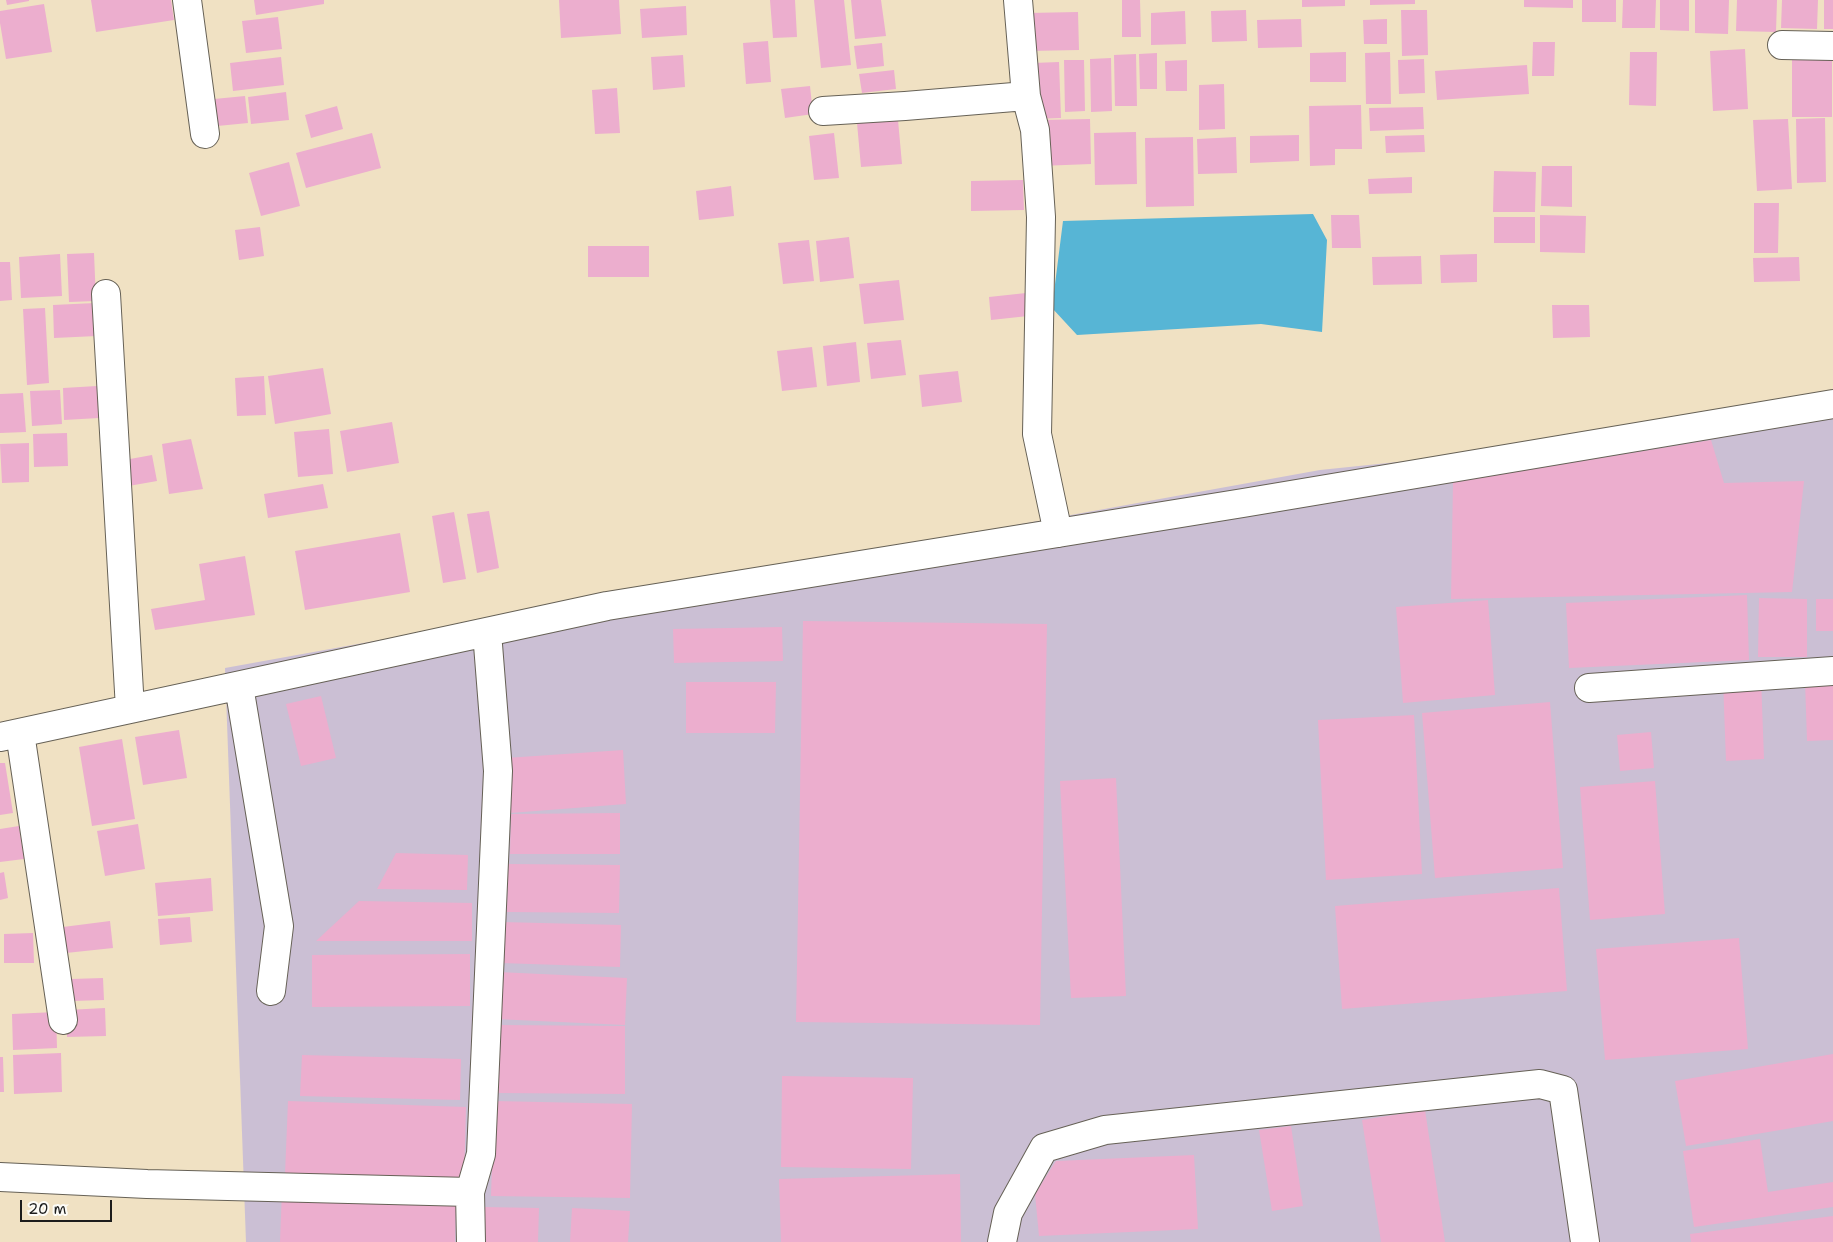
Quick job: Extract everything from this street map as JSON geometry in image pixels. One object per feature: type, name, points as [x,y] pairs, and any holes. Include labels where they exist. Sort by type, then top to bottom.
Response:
[{"type":"street","points":[[187,0],[205,134]]},
{"type":"street","points":[[1018,0],[1026,96],[1035,130],[1041,217],[1038,434],[1058,533]]},
{"type":"street","points":[[1782,45],[1833,46]]},
{"type":"street","points":[[823,111],[1026,96]]},
{"type":"street","points":[[106,294],[130,709]]},
{"type":"street","points":[[63,1020],[10,735],[607,606],[1833,404]]},
{"type":"street","points":[[471,1242],[470,1192],[481,1154],[498,771],[487,632]]},
{"type":"street","points":[[1589,688],[1833,670]]},
{"type":"street","points":[[239,686],[279,926],[271,991]]},
{"type":"street","points":[[1002,1242],[1008,1213],[1044,1148],[1105,1130],[1540,1084],[1563,1090],[1585,1242]]},
{"type":"street","points":[[0,1177],[147,1184],[470,1192]]},
{"type":"shaded area","points":[[1833,417],[1833,1242],[246,1242],[225,668],[1320,470]]},
{"type":"water","points":[[1313,214],[1327,240],[1322,332],[1261,324],[1077,335],[1052,308],[1063,221]]},
{"type":"building","points":[[6,0],[29,0],[29,1],[7,5]]},
{"type":"building","points":[[91,0],[171,0],[174,20],[96,32]]},
{"type":"building","points":[[254,0],[324,0],[324,4],[256,15]]},
{"type":"building","points":[[559,0],[619,0],[621,34],[561,38]]},
{"type":"building","points":[[770,0],[795,0],[797,37],[773,38]]},
{"type":"building","points":[[814,0],[844,0],[851,65],[821,68]]},
{"type":"building","points":[[851,0],[881,0],[886,36],[855,39]]},
{"type":"building","points":[[1122,0],[1140,0],[1141,37],[1122,37]]},
{"type":"building","points":[[1302,0],[1345,0],[1345,6],[1302,7]]},
{"type":"building","points":[[1370,0],[1415,0],[1415,4],[1370,5]]},
{"type":"building","points":[[1524,0],[1573,0],[1573,8],[1524,7]]},
{"type":"building","points":[[1582,0],[1616,0],[1616,22],[1582,22]]},
{"type":"building","points":[[1623,0],[1656,0],[1655,28],[1622,28]]},
{"type":"building","points":[[1660,0],[1689,0],[1689,31],[1660,30]]},
{"type":"building","points":[[1695,0],[1729,0],[1728,34],[1695,33]]},
{"type":"building","points":[[1737,0],[1777,0],[1776,32],[1736,31]]},
{"type":"building","points":[[1782,0],[1818,0],[1817,29],[1781,28]]},
{"type":"building","points":[[1824,0],[1833,0],[1833,29],[1824,29]]},
{"type":"building","points":[[44,4],[52,52],[6,59],[0,11]]},
{"type":"building","points":[[686,6],[687,35],[642,38],[640,9]]},
{"type":"building","points":[[1246,10],[1247,41],[1212,42],[1211,11]]},
{"type":"building","points":[[1401,10],[1427,10],[1428,55],[1402,56]]},
{"type":"building","points":[[1185,11],[1186,44],[1151,45],[1151,13]]},
{"type":"building","points":[[1078,12],[1079,50],[1029,51],[1028,13]]},
{"type":"building","points":[[278,17],[282,49],[246,53],[242,21]]},
{"type":"building","points":[[1301,19],[1302,47],[1258,48],[1257,20]]},
{"type":"building","points":[[1387,19],[1387,44],[1364,44],[1363,20]]},
{"type":"building","points":[[768,41],[771,82],[746,84],[743,43]]},
{"type":"building","points":[[1533,42],[1555,42],[1554,76],[1532,76]]},
{"type":"building","points":[[882,43],[884,66],[857,69],[854,46]]},
{"type":"building","points":[[1745,49],[1748,109],[1713,111],[1710,51]]},
{"type":"building","points":[[1346,52],[1346,82],[1310,82],[1310,53]]},
{"type":"building","points":[[1390,52],[1391,104],[1366,104],[1365,53]]},
{"type":"building","points":[[1630,52],[1657,52],[1656,106],[1629,105]]},
{"type":"building","points":[[1157,53],[1157,89],[1140,89],[1139,54]]},
{"type":"building","points":[[1792,53],[1832,53],[1832,117],[1792,117]]},
{"type":"building","points":[[1136,54],[1137,106],[1115,106],[1114,55]]},
{"type":"building","points":[[683,55],[685,87],[653,90],[651,57]]},
{"type":"building","points":[[281,57],[284,85],[233,91],[230,63]]},
{"type":"building","points":[[1111,58],[1112,111],[1091,112],[1090,59]]},
{"type":"building","points":[[1424,59],[1425,93],[1399,94],[1398,60]]},
{"type":"building","points":[[1064,60],[1084,60],[1085,111],[1065,112]]},
{"type":"building","points":[[1187,60],[1187,91],[1166,91],[1165,61]]},
{"type":"building","points":[[1059,62],[1061,118],[1033,119],[1033,63]]},
{"type":"building","points":[[1527,65],[1529,94],[1437,100],[1435,71]]},
{"type":"building","points":[[894,70],[896,89],[862,93],[859,74]]},
{"type":"building","points":[[1224,84],[1225,129],[1199,130],[1199,85]]},
{"type":"building","points":[[810,86],[813,114],[785,118],[781,89]]},
{"type":"building","points":[[617,88],[620,133],[595,134],[592,90]]},
{"type":"building","points":[[286,92],[289,120],[251,124],[248,97]]},
{"type":"building","points":[[245,96],[248,123],[207,127],[204,100]]},
{"type":"building","points":[[1361,105],[1362,149],[1335,149],[1335,165],[1310,166],[1309,106]]},
{"type":"building","points":[[337,106],[343,129],[311,138],[305,115]]},
{"type":"building","points":[[1423,107],[1424,129],[1370,131],[1369,108]]},
{"type":"building","points":[[1825,118],[1826,182],[1797,183],[1796,119]]},
{"type":"building","points":[[1090,119],[1091,164],[1040,166],[1039,120]]},
{"type":"building","points":[[1788,119],[1792,189],[1757,191],[1753,120]]},
{"type":"building","points":[[898,120],[902,164],[861,167],[857,123]]},
{"type":"building","points":[[1136,132],[1137,184],[1095,185],[1094,133]]},
{"type":"building","points":[[372,133],[381,168],[306,188],[296,153]]},
{"type":"building","points":[[834,133],[839,178],[814,180],[809,136]]},
{"type":"building","points":[[1299,135],[1299,161],[1250,163],[1250,136]]},
{"type":"building","points":[[1424,135],[1425,152],[1386,153],[1385,136]]},
{"type":"building","points":[[1193,137],[1194,206],[1146,207],[1145,138]]},
{"type":"building","points":[[1236,137],[1237,173],[1198,174],[1197,139]]},
{"type":"building","points":[[289,162],[300,206],[261,216],[249,173]]},
{"type":"building","points":[[1542,166],[1572,166],[1572,207],[1541,206]]},
{"type":"building","points":[[1494,171],[1536,172],[1535,212],[1493,212]]},
{"type":"building","points":[[1412,177],[1412,193],[1369,194],[1368,179]]},
{"type":"building","points":[[1023,180],[1024,210],[971,211],[971,181]]},
{"type":"building","points":[[731,186],[734,216],[699,220],[696,191]]},
{"type":"building","points":[[1754,203],[1779,203],[1778,253],[1754,253]]},
{"type":"building","points":[[1331,215],[1359,215],[1361,248],[1332,248]]},
{"type":"building","points":[[1540,215],[1586,216],[1585,253],[1540,252]]},
{"type":"building","points":[[1494,217],[1535,217],[1535,243],[1494,243]]},
{"type":"building","points":[[260,227],[264,256],[239,260],[235,230]]},
{"type":"building","points":[[849,237],[854,278],[820,282],[816,241]]},
{"type":"building","points":[[809,240],[814,281],[783,284],[778,243]]},
{"type":"building","points":[[588,246],[649,246],[649,277],[588,277]]},
{"type":"building","points":[[94,253],[96,301],[69,302],[67,254]]},
{"type":"building","points":[[60,254],[62,296],[21,298],[19,257]]},
{"type":"building","points":[[1477,254],[1477,282],[1441,283],[1440,255]]},
{"type":"building","points":[[1421,256],[1422,284],[1373,285],[1372,257]]},
{"type":"building","points":[[1799,257],[1800,281],[1754,282],[1753,258]]},
{"type":"building","points":[[0,262],[10,262],[12,300],[0,301]]},
{"type":"building","points":[[899,280],[904,320],[864,324],[859,284]]},
{"type":"building","points":[[1026,293],[1028,316],[991,320],[989,297]]},
{"type":"building","points":[[95,303],[97,336],[54,338],[53,305]]},
{"type":"building","points":[[1552,305],[1589,305],[1590,337],[1553,338]]},
{"type":"building","points":[[45,308],[49,383],[27,385],[23,309]]},
{"type":"building","points":[[901,340],[906,375],[871,379],[867,343]]},
{"type":"building","points":[[856,342],[860,382],[827,386],[823,346]]},
{"type":"building","points":[[812,347],[817,387],[782,391],[777,351]]},
{"type":"building","points":[[323,368],[331,414],[275,424],[268,376]]},
{"type":"building","points":[[958,371],[962,402],[922,407],[919,375]]},
{"type":"building","points":[[264,376],[266,415],[237,416],[235,378]]},
{"type":"building","points":[[97,386],[99,418],[64,420],[63,388]]},
{"type":"building","points":[[60,390],[62,424],[32,426],[30,391]]},
{"type":"building","points":[[23,393],[26,432],[0,433],[0,394]]},
{"type":"building","points":[[392,422],[399,463],[347,472],[340,431]]},
{"type":"building","points":[[329,429],[333,474],[298,477],[294,432]]},
{"type":"building","points":[[67,433],[68,466],[34,467],[33,434]]},
{"type":"building","points":[[191,439],[203,489],[169,494],[162,444]]},
{"type":"building","points":[[1711,440],[1724,483],[1804,481],[1792,592],[1451,599],[1453,482]]},
{"type":"building","points":[[29,443],[29,482],[2,483],[0,444]]},
{"type":"building","points":[[152,455],[157,481],[123,487],[119,461]]},
{"type":"building","points":[[323,484],[328,508],[268,518],[264,494]]},
{"type":"building","points":[[489,511],[499,568],[477,573],[467,514]]},
{"type":"building","points":[[454,512],[466,579],[443,583],[432,516]]},
{"type":"building","points":[[400,533],[410,592],[305,610],[295,551]]},
{"type":"building","points":[[245,556],[255,615],[155,630],[151,609],[205,600],[199,564]]},
{"type":"building","points":[[1747,595],[1749,660],[1569,668],[1566,603]]},
{"type":"building","points":[[1759,598],[1807,599],[1807,657],[1758,657]]},
{"type":"building","points":[[1816,599],[1833,599],[1833,631],[1816,631]]},
{"type":"building","points":[[1488,600],[1495,695],[1403,703],[1396,607]]},
{"type":"building","points":[[803,621],[1047,624],[1040,1025],[796,1022]]},
{"type":"building","points":[[782,627],[783,661],[674,663],[673,629]]},
{"type":"building","points":[[1761,678],[1764,759],[1726,761],[1723,680]]},
{"type":"building","points":[[1833,680],[1833,740],[1807,741],[1805,681]]},
{"type":"building","points":[[686,682],[776,682],[775,733],[686,733]]},
{"type":"building","points":[[321,696],[336,758],[301,766],[286,704]]},
{"type":"building","points":[[1550,702],[1563,868],[1435,878],[1422,713]]},
{"type":"building","points":[[1414,715],[1422,874],[1326,880],[1318,720]]},
{"type":"building","points":[[179,730],[187,778],[143,785],[135,737]]},
{"type":"building","points":[[1651,732],[1654,768],[1620,771],[1617,735]]},
{"type":"building","points":[[122,739],[135,819],[92,826],[79,747]]},
{"type":"building","points":[[623,750],[626,804],[510,813],[506,758]]},
{"type":"building","points":[[0,763],[5,763],[13,813],[0,815]]},
{"type":"building","points":[[1116,778],[1126,996],[1071,998],[1060,781]]},
{"type":"building","points":[[1655,781],[1665,914],[1590,920],[1580,787]]},
{"type":"building","points":[[620,813],[620,854],[510,854],[511,814]]},
{"type":"building","points":[[138,824],[145,869],[105,876],[97,831]]},
{"type":"building","points":[[19,826],[24,859],[0,862],[0,829]]},
{"type":"building","points":[[396,853],[468,855],[467,890],[377,889]]},
{"type":"building","points":[[508,864],[620,865],[619,913],[507,912]]},
{"type":"building","points":[[4,872],[8,898],[0,900],[0,873]]},
{"type":"building","points":[[211,878],[213,911],[158,916],[155,883]]},
{"type":"building","points":[[1559,888],[1567,991],[1342,1009],[1335,906]]},
{"type":"building","points":[[359,901],[472,903],[472,941],[316,941]]},
{"type":"building","points":[[190,917],[192,942],[160,945],[158,919]]},
{"type":"building","points":[[110,921],[113,948],[66,953],[63,927]]},
{"type":"building","points":[[501,922],[621,925],[620,967],[500,963]]},
{"type":"building","points":[[33,933],[34,963],[4,963],[4,934]]},
{"type":"building","points":[[1739,938],[1748,1049],[1605,1060],[1596,949]]},
{"type":"building","points":[[470,954],[470,1006],[312,1007],[312,955]]},
{"type":"building","points":[[498,972],[627,978],[625,1025],[495,1019]]},
{"type":"building","points":[[103,978],[104,1000],[72,1001],[71,979]]},
{"type":"building","points":[[105,1008],[106,1036],[67,1037],[67,1010]]},
{"type":"building","points":[[56,1012],[57,1048],[13,1050],[12,1014]]},
{"type":"building","points":[[499,1025],[625,1026],[625,1094],[498,1093]]},
{"type":"building","points":[[61,1053],[62,1092],[14,1094],[13,1055]]},
{"type":"building","points":[[1833,1054],[1833,1121],[1686,1146],[1675,1081]]},
{"type":"building","points":[[302,1055],[461,1059],[460,1100],[300,1096]]},
{"type":"building","points":[[0,1057],[3,1057],[4,1092],[0,1092]]},
{"type":"building","points":[[782,1076],[913,1078],[911,1169],[781,1167]]},
{"type":"building","points":[[288,1101],[466,1107],[464,1180],[285,1174]]},
{"type":"building","points":[[494,1101],[632,1104],[630,1198],[491,1196]]},
{"type":"building","points":[[1425,1110],[1445,1242],[1381,1242],[1362,1120]]},
{"type":"building","points":[[1291,1126],[1303,1206],[1272,1211],[1259,1130]]},
{"type":"building","points":[[1760,1139],[1768,1192],[1833,1182],[1833,1207],[1694,1227],[1683,1151]]},
{"type":"building","points":[[1194,1155],[1198,1229],[1039,1236],[1035,1194],[1056,1161]]},
{"type":"building","points":[[960,1174],[961,1242],[781,1242],[779,1179]]},
{"type":"building","points":[[282,1190],[456,1195],[455,1242],[280,1242]]},
{"type":"building","points":[[483,1207],[539,1208],[538,1242],[483,1242]]},
{"type":"building","points":[[572,1208],[630,1211],[628,1242],[570,1242]]},
{"type":"building","points":[[1833,1216],[1833,1242],[1691,1242],[1690,1234]]}]
